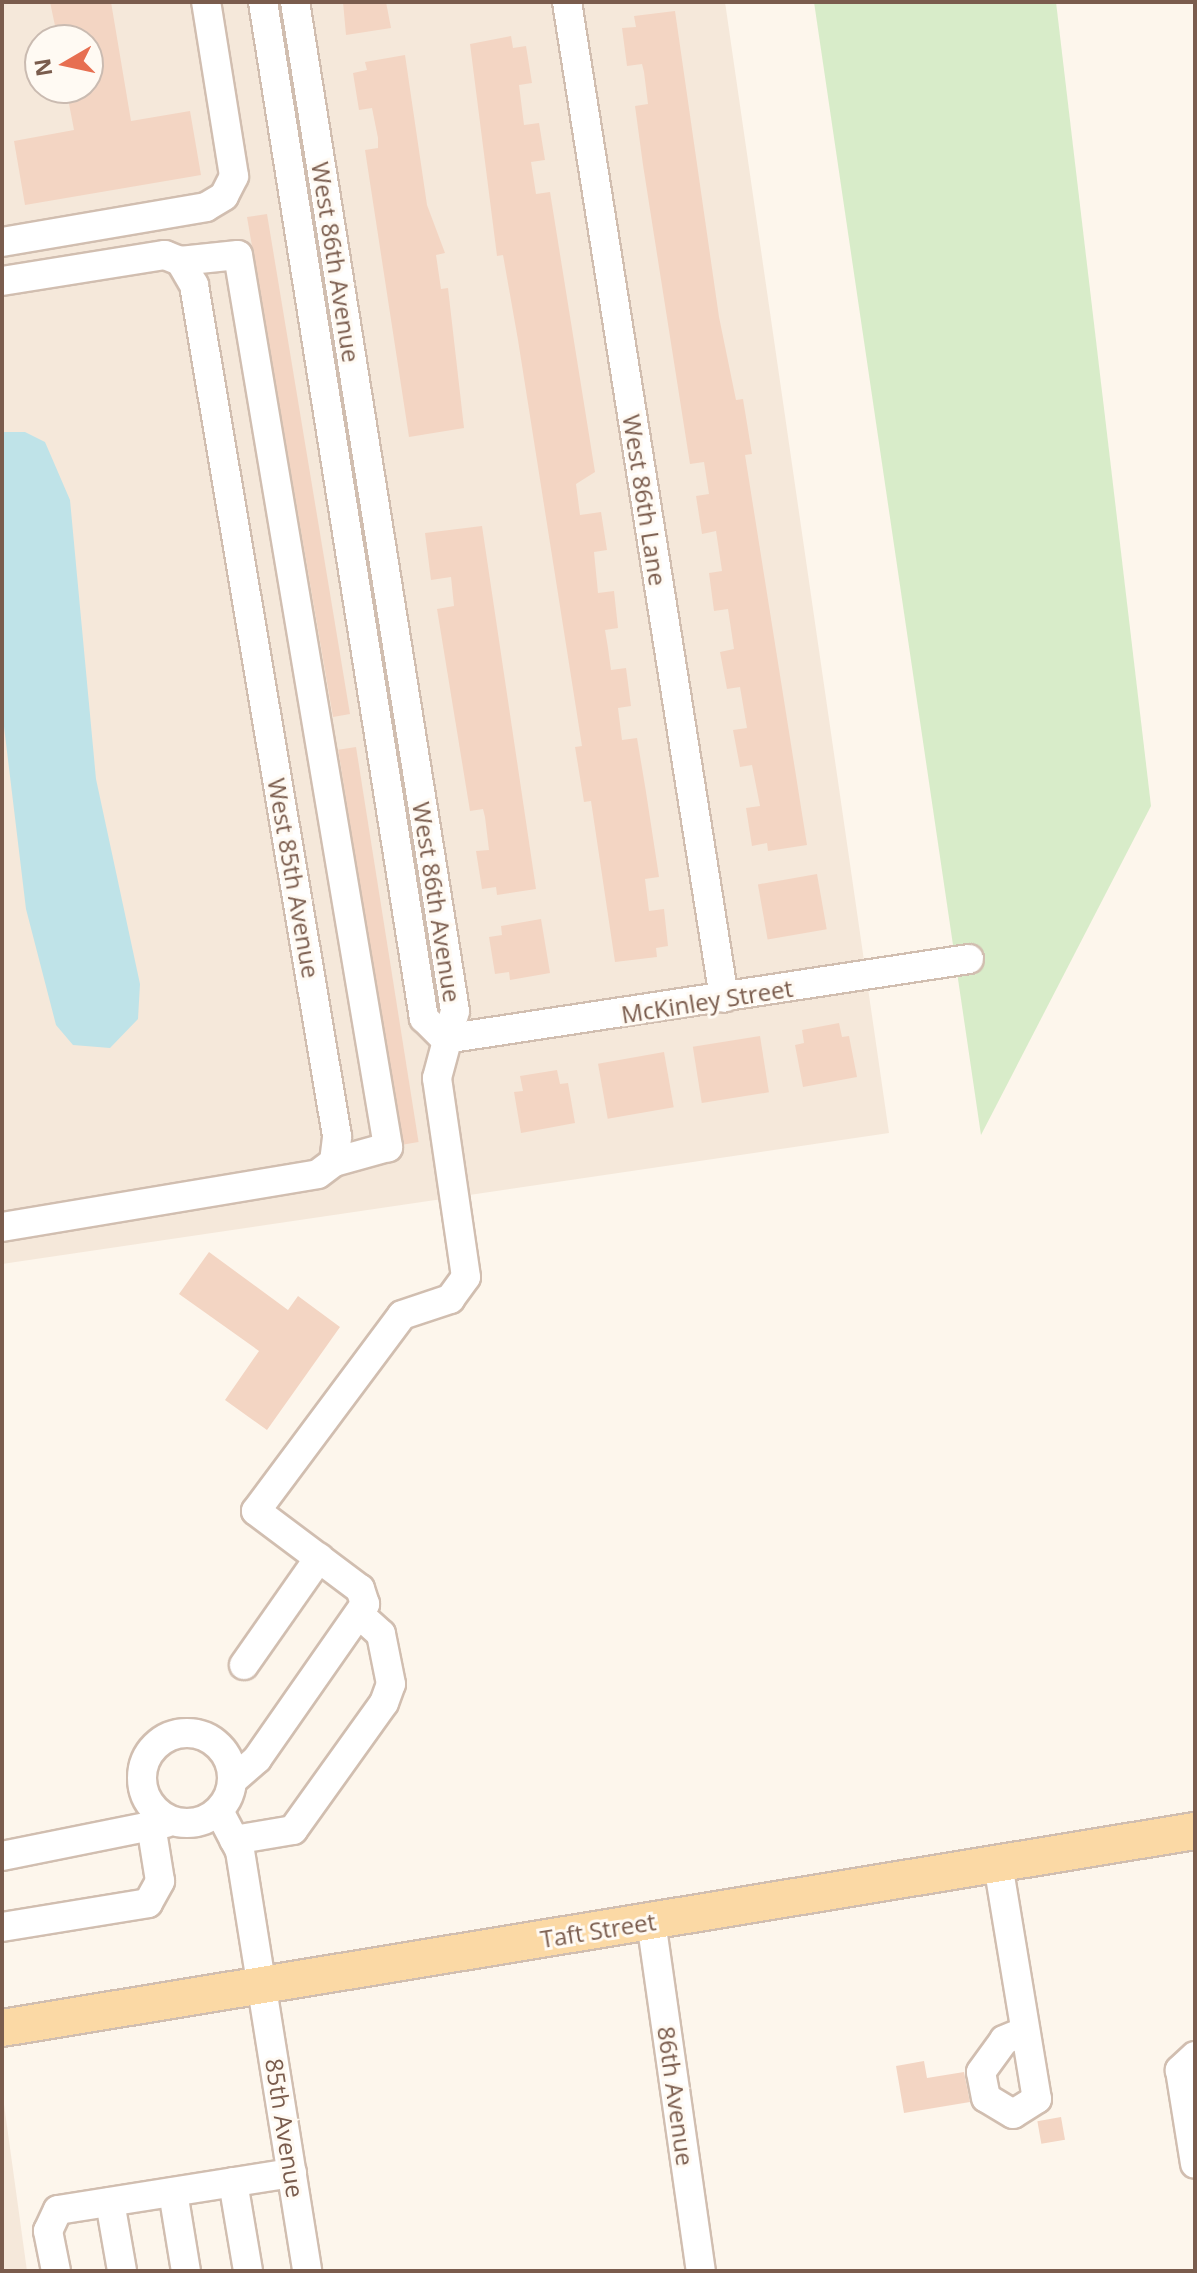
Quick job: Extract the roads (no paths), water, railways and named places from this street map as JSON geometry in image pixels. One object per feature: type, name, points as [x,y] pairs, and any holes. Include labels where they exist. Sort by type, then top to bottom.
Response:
[{"type":"main road","name":"Taft Street","points":[[2,2028],[1195,1831]]},
{"type":"street","points":[[2,242],[206,207],[224,196],[234,176],[206,2]]},
{"type":"street","name":"West 86th Avenue","points":[[263,2],[424,1018],[445,1039],[455,1011],[295,2]]},
{"type":"street","name":"West 86th Lane","points":[[567,2],[724,998]]},
{"type":"street","points":[[2,281],[165,255],[180,261],[238,255],[388,1147],[334,1162],[318,1174],[2,1227]]},
{"type":"street","name":"West 85th Avenue","points":[[180,261],[194,285],[337,1136],[334,1162]]},
{"type":"street","name":"McKinley Street","points":[[445,1039],[969,959]]},
{"type":"street","points":[[2,1856],[161,1826],[196,1823],[219,1811],[233,1780],[257,1759],[362,1617],[360,1589],[256,1511],[402,1315],[450,1299],[466,1277],[437,1078],[445,1039]]},
{"type":"street","points":[[244,1665],[319,1558]]},
{"type":"street","points":[[234,1840],[293,1830],[384,1703],[391,1684],[381,1634],[362,1617]]},
{"type":"street","points":[[2,1927],[148,1903],[160,1881],[161,1826],[142,1786],[147,1756],[170,1736],[213,1740],[233,1780]]},
{"type":"street","name":"85th Avenue","points":[[219,1811],[234,1840],[263,1985],[307,2271]]},
{"type":"street","points":[[998,1864],[1025,2031]]},
{"type":"street","name":"86th Avenue","points":[[651,1921],[701,2271]]},
{"type":"street","points":[[1195,2056],[1180,2070],[1195,2164]]},
{"type":"street","points":[[56,2271],[48,2231],[58,2210],[292,2173]]},
{"type":"street","points":[[233,2182],[248,2271]]},
{"type":"street","points":[[173,2192],[186,2271]]},
{"type":"street","points":[[110,2202],[122,2271]]},
{"type":"water","points":[[2,432],[25,432],[45,442],[70,500],[96,779],[140,984],[138,1019],[110,1048],[73,1045],[56,1025],[26,909],[2,710]]}]
